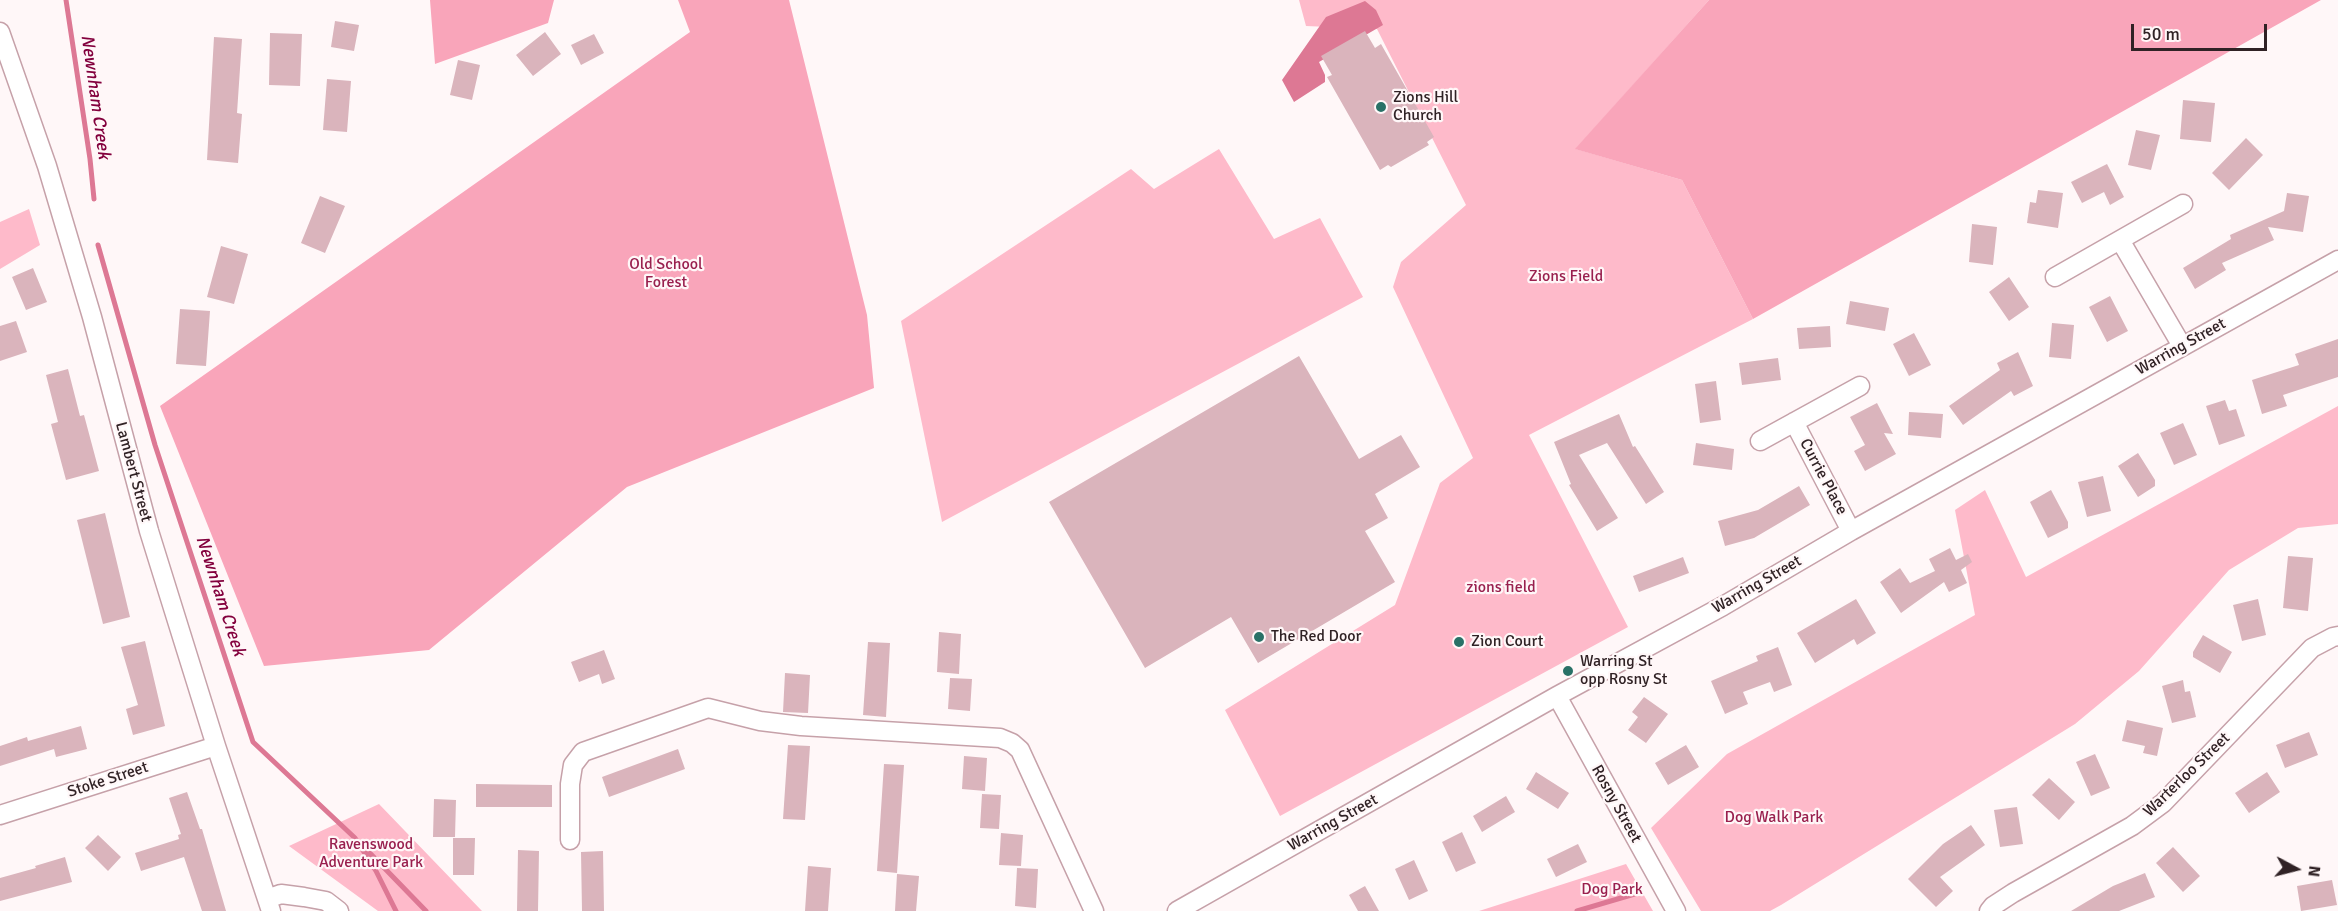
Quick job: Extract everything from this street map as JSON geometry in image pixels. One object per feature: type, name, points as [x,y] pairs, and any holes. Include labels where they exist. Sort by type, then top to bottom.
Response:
[{"type":"street","name":"Lambert Street","points":[[0,32],[47,166],[92,317],[149,531],[216,746],[269,905]]},
{"type":"street","points":[[2055,277],[2183,204]]},
{"type":"street","points":[[2120,240],[2182,346]]},
{"type":"street","name":"Warring Street","points":[[1177,911],[1557,696],[1723,606],[1851,531],[2338,260]]},
{"type":"street","name":"Currie Place","points":[[1760,441],[1860,386]]},
{"type":"street","name":"Currie Place","points":[[1794,423],[1851,531]]},
{"type":"street","name":"Warterloo Street","points":[[1989,911],[2013,892],[2132,826],[2163,804],[2312,648],[2338,636]]},
{"type":"street","name":"Rosny Street","points":[[1557,696],[1676,911]]},
{"type":"street","points":[[570,840],[570,784],[573,765],[583,752],[708,708],[760,721],[801,726],[1000,738],[1012,743],[1020,750],[1094,911]]},
{"type":"street","name":"Stoke Street","points":[[0,815],[216,746]]},
{"type":"street","points":[[269,905],[281,894],[326,901],[339,911]]},
{"type":"green space","points":[[430,0],[554,0],[548,23],[435,64]]},
{"type":"green space","name":"Old School Forest","points":[[678,0],[789,0],[867,315],[874,388],[627,487],[429,650],[264,666],[160,406],[690,32]]},
{"type":"green space","name":"Zions Field","points":[[1299,0],[1709,0],[1576,149],[1682,180],[1753,319],[1529,435],[1628,627],[1280,816],[1225,710],[1395,605],[1440,483],[1473,458],[1393,287],[1401,262],[1466,205],[1377,29],[1306,26]]},
{"type":"green space","points":[[1709,0],[2321,0],[1753,319],[1682,180],[1575,149]]},
{"type":"green space","points":[[1219,149],[1274,239],[1320,218],[1363,297],[942,522],[901,321],[1131,169],[1154,189]]},
{"type":"green space","points":[[29,209],[40,245],[0,269],[0,222]]},
{"type":"green space","name":"Dog Walk Park","points":[[2338,406],[2338,524],[2298,528],[2229,570],[2139,671],[2075,724],[1781,905],[1770,911],[1701,911],[1651,828],[1727,754],[1975,615],[1955,510],[1985,490],[2026,577]]},
{"type":"green space","name":"Ravenswood Adventure Park","points":[[379,804],[482,911],[378,911],[289,846]]},
{"type":"green space","name":"Dog Park","points":[[1626,864],[1653,911],[1479,911]]},
{"type":"shaded area","points":[[1365,1],[1376,10],[1383,25],[1319,62],[1325,75],[1325,82],[1294,102],[1282,80],[1326,17]]},
{"type":"building","points":[[335,21],[359,25],[354,51],[331,47]]},
{"type":"building","name":"Zions Hill Church","points":[[1365,31],[1375,48],[1381,44],[1434,137],[1427,142],[1429,145],[1391,167],[1388,165],[1380,170],[1327,77],[1332,75],[1321,56]]},
{"type":"building","points":[[545,32],[561,54],[533,76],[516,55]]},
{"type":"building","points":[[270,33],[302,34],[300,86],[269,85]]},
{"type":"building","points":[[594,34],[604,53],[581,65],[571,45]]},
{"type":"building","points":[[214,37],[242,39],[237,113],[242,114],[238,163],[207,160]]},
{"type":"building","points":[[458,60],[480,65],[472,100],[450,95]]},
{"type":"building","points":[[327,79],[351,81],[347,132],[323,130]]},
{"type":"building","points":[[2183,100],[2215,103],[2211,142],[2180,139]]},
{"type":"building","points":[[2136,130],[2160,135],[2151,170],[2128,165]]},
{"type":"building","points":[[2246,138],[2263,155],[2229,190],[2212,173]]},
{"type":"building","points":[[2107,164],[2124,197],[2110,205],[2104,192],[2082,203],[2071,182]]},
{"type":"building","points":[[2038,190],[2063,193],[2058,228],[2027,223],[2030,202],[2036,203]]},
{"type":"building","points":[[2287,193],[2309,196],[2303,232],[2268,227],[2274,240],[2222,263],[2226,270],[2195,289],[2183,268],[2231,239],[2230,235],[2284,211]]},
{"type":"building","points":[[320,196],[345,206],[325,253],[301,243]]},
{"type":"building","points":[[1972,224],[1997,227],[1993,265],[1969,262]]},
{"type":"building","points":[[221,246],[248,254],[234,304],[207,297]]},
{"type":"building","points":[[33,268],[47,302],[26,310],[12,277]]},
{"type":"building","points":[[2009,277],[2029,307],[2009,321],[1989,292]]},
{"type":"building","points":[[2110,296],[2128,331],[2107,342],[2089,307]]},
{"type":"building","points":[[1850,301],[1889,308],[1885,331],[1846,324]]},
{"type":"building","points":[[180,309],[210,311],[206,366],[176,364]]},
{"type":"building","points":[[16,321],[27,352],[0,361],[0,326]]},
{"type":"building","points":[[2052,323],[2074,325],[2071,359],[2049,357]]},
{"type":"building","points":[[1830,326],[1831,347],[1799,349],[1797,328]]},
{"type":"building","points":[[1914,333],[1931,365],[1909,376],[1893,344]]},
{"type":"building","points":[[2338,339],[2338,377],[2283,395],[2287,406],[2262,414],[2252,380],[2299,365],[2295,354]]},
{"type":"building","points":[[2018,352],[2033,386],[2014,396],[2011,391],[1963,425],[1949,406],[2000,370],[1997,363]]},
{"type":"building","points":[[1299,356],[1359,459],[1401,435],[1420,467],[1375,494],[1388,518],[1365,531],[1395,582],[1258,663],[1231,617],[1145,668],[1049,502]]},
{"type":"building","points":[[1778,358],[1781,380],[1742,385],[1739,363]]},
{"type":"building","points":[[68,369],[80,416],[84,415],[99,471],[66,480],[51,424],[58,422],[46,375]]},
{"type":"building","points":[[1716,381],[1721,420],[1700,423],[1695,384]]},
{"type":"building","points":[[2225,400],[2229,411],[2236,409],[2245,436],[2219,445],[2206,406]]},
{"type":"building","points":[[1877,403],[1893,434],[1884,433],[1896,454],[1865,471],[1854,451],[1865,445],[1850,417]]},
{"type":"building","points":[[1909,412],[1943,414],[1941,438],[1908,435]]},
{"type":"building","points":[[1619,414],[1633,447],[1635,446],[1664,492],[1646,504],[1607,443],[1579,455],[1618,518],[1597,531],[1569,485],[1571,484],[1554,442]]},
{"type":"building","points":[[2183,423],[2197,455],[2174,465],[2160,433]]},
{"type":"building","points":[[1696,443],[1734,449],[1732,470],[1693,465]]},
{"type":"building","points":[[2138,453],[2155,480],[2155,486],[2138,497],[2118,466]]},
{"type":"building","points":[[2103,476],[2111,511],[2087,517],[2078,482]]},
{"type":"building","points":[[1799,486],[1810,505],[1754,538],[1725,546],[1718,521],[1758,510]]},
{"type":"building","points":[[2051,490],[2068,522],[2068,528],[2048,538],[2030,502]]},
{"type":"building","points":[[105,513],[130,617],[103,624],[77,520]]},
{"type":"building","points":[[1950,548],[1956,560],[1968,554],[1972,562],[1961,570],[1967,583],[1949,592],[1944,582],[1901,613],[1880,582],[1900,568],[1910,583],[1935,571],[1929,559]]},
{"type":"building","points":[[2288,556],[2313,558],[2308,611],[2283,608]]},
{"type":"building","points":[[1683,557],[1689,573],[1639,592],[1633,576]]},
{"type":"building","points":[[1856,599],[1876,633],[1857,645],[1854,639],[1815,663],[1797,633]]},
{"type":"building","points":[[2258,599],[2266,635],[2242,641],[2233,605]]},
{"type":"building","points":[[939,632],[961,634],[959,674],[937,672]]},
{"type":"building","points":[[2203,635],[2232,652],[2220,673],[2193,657],[2193,652]]},
{"type":"building","points":[[145,641],[165,726],[133,735],[126,709],[138,705],[121,647]]},
{"type":"building","points":[[868,642],[890,643],[886,717],[863,715]]},
{"type":"building","points":[[1778,647],[1792,685],[1774,692],[1770,682],[1743,692],[1748,704],[1725,714],[1711,681],[1758,661],[1756,656]]},
{"type":"building","points":[[604,650],[615,679],[602,684],[599,674],[579,682],[571,662]]},
{"type":"building","points":[[785,673],[810,675],[808,713],[783,712]]},
{"type":"building","points":[[950,678],[972,679],[970,711],[948,709]]},
{"type":"building","points":[[2183,680],[2185,692],[2190,691],[2196,717],[2172,723],[2162,686]]},
{"type":"building","points":[[1644,697],[1668,714],[1646,743],[1628,730],[1638,717],[1632,712]]},
{"type":"building","points":[[2127,720],[2163,728],[2157,756],[2143,753],[2145,746],[2122,741]]},
{"type":"building","points":[[81,726],[87,749],[56,757],[54,749],[0,766],[0,746],[27,737],[28,741]]},
{"type":"building","points":[[2309,732],[2318,755],[2285,768],[2276,745]]},
{"type":"building","points":[[788,745],[810,746],[805,820],[783,819]]},
{"type":"building","points":[[1686,745],[1699,767],[1668,785],[1655,763]]},
{"type":"building","points":[[678,749],[685,769],[609,797],[602,777]]},
{"type":"building","points":[[2095,754],[2110,788],[2091,796],[2076,762]]},
{"type":"building","points":[[964,756],[987,758],[985,791],[962,789]]},
{"type":"building","points":[[884,764],[904,765],[897,873],[877,871]]},
{"type":"building","points":[[1536,772],[1569,793],[1558,809],[1526,789]]},
{"type":"building","points":[[2267,772],[2280,792],[2249,813],[2235,793]]},
{"type":"building","points":[[2049,778],[2075,802],[2059,820],[2032,795]]},
{"type":"building","points":[[476,784],[552,785],[552,807],[476,807]]},
{"type":"building","points":[[187,792],[200,829],[202,829],[226,911],[202,911],[184,857],[141,871],[135,853],[179,839],[178,835],[181,834],[169,798]]},
{"type":"building","points":[[982,794],[1001,795],[999,829],[980,828]]},
{"type":"building","points":[[1506,796],[1515,812],[1482,832],[1473,816]]},
{"type":"building","points":[[434,799],[456,800],[455,837],[433,837]]},
{"type":"building","points":[[2017,807],[2023,844],[2000,847],[1994,810]]},
{"type":"building","points":[[1971,825],[1985,845],[1940,877],[1953,891],[1936,907],[1908,879],[1943,844]]},
{"type":"building","points":[[1462,832],[1476,863],[1456,872],[1442,842]]},
{"type":"building","points":[[1001,833],[1023,835],[1021,866],[999,865]]},
{"type":"building","points":[[98,835],[121,857],[108,871],[85,848]]},
{"type":"building","points":[[453,838],[475,838],[474,875],[453,875]]},
{"type":"building","points":[[1578,844],[1587,862],[1556,877],[1547,859]]},
{"type":"building","points":[[2173,847],[2200,876],[2183,892],[2156,863]]},
{"type":"building","points":[[518,850],[539,851],[538,911],[517,911]]},
{"type":"building","points":[[603,851],[604,911],[582,911],[581,852]]},
{"type":"building","points":[[65,857],[72,882],[0,901],[0,878]]},
{"type":"building","points":[[1414,860],[1428,891],[1409,900],[1395,869]]},
{"type":"building","points":[[808,866],[831,868],[828,911],[805,911]]},
{"type":"building","points":[[1017,868],[1038,869],[1036,908],[1015,906]]},
{"type":"building","points":[[2145,873],[2155,897],[2119,911],[2071,911],[2113,886]]},
{"type":"building","points":[[897,874],[919,876],[916,911],[895,911]]},
{"type":"building","points":[[2332,880],[2337,905],[2301,911],[2297,886]]},
{"type":"building","points":[[1365,886],[1379,911],[1358,911],[1349,895]]},
{"type":"waterway","name":"Newnham Creek","points":[[66,0],[94,199]]},
{"type":"waterway","name":"Newnham Creek","points":[[98,245],[155,445],[253,742],[355,838],[376,871],[396,911]]},
{"type":"waterway","points":[[363,846],[426,911]]},
{"type":"waterway","points":[[1577,911],[1638,893]]},
{"type":"place","name":"Zions Hill Church","points":[[1381,107]]},
{"type":"place","name":"The Red Door","points":[[1259,637]]},
{"type":"place","name":"Zion Court","points":[[1459,642]]},
{"type":"place","name":"Warring St opp Rosny St","points":[[1568,671]]},
{"type":"park label","name":"zions field","points":[[1501,588]]}]
